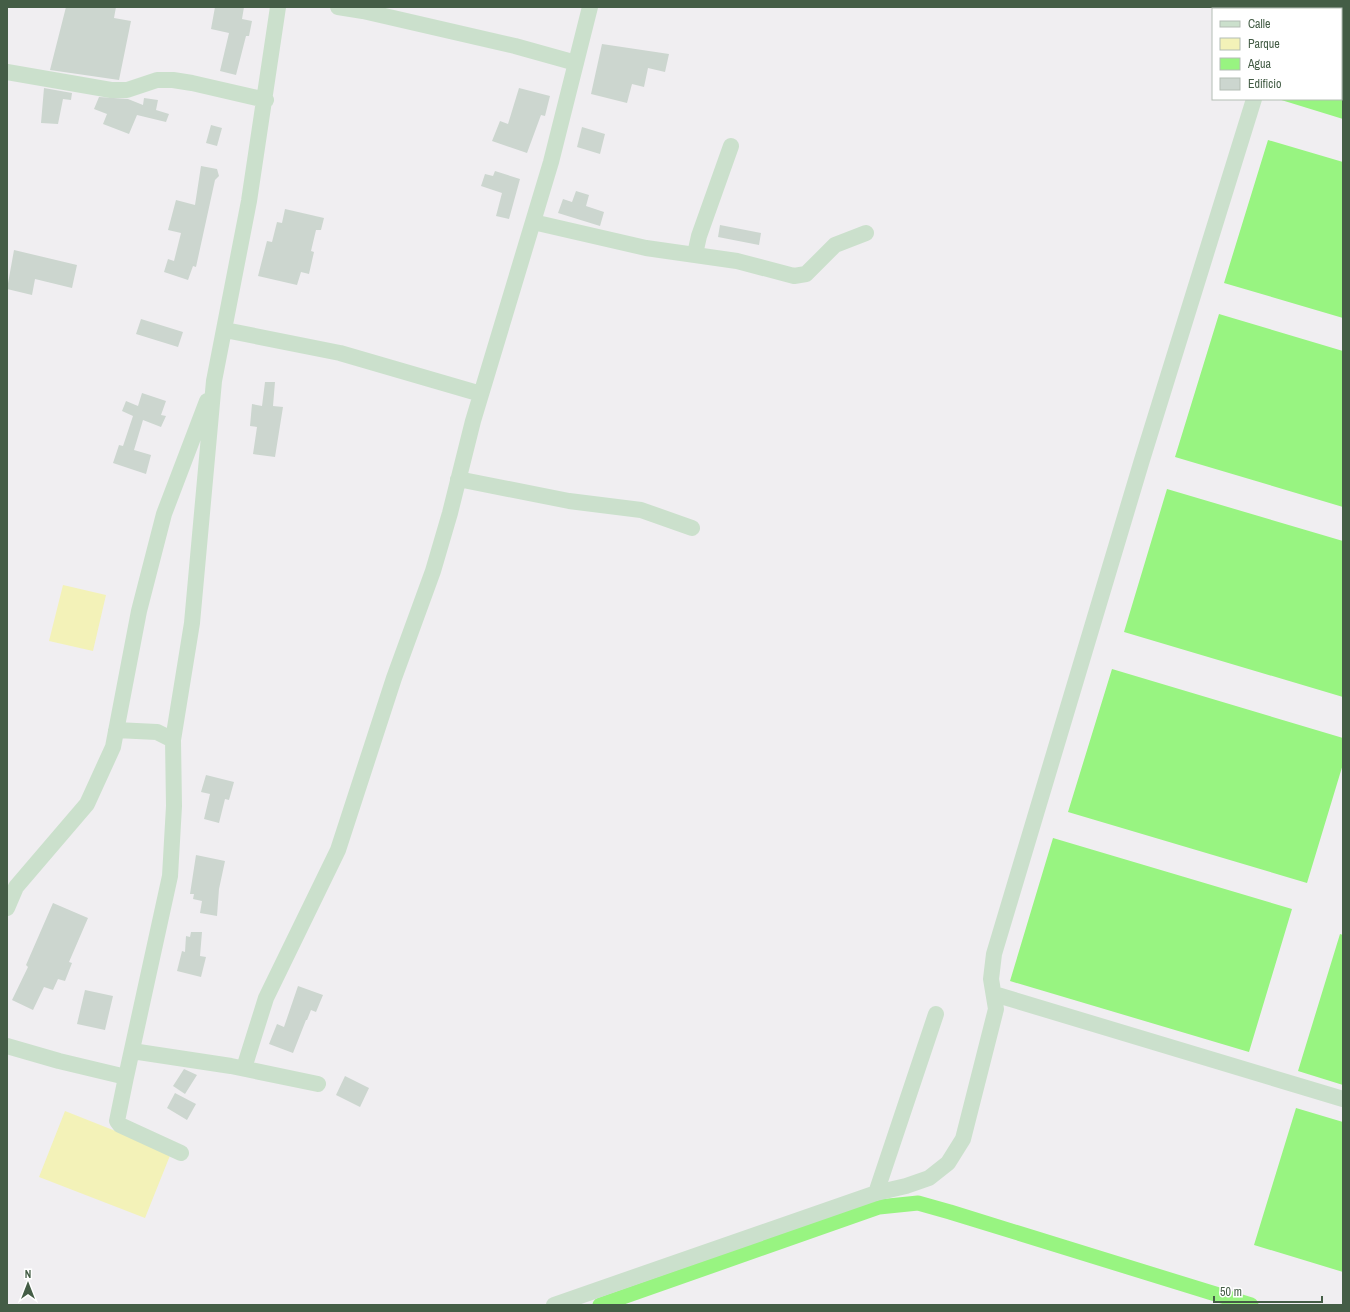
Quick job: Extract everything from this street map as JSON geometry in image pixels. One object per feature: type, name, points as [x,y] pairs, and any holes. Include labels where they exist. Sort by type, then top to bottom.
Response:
[{"type":"street","points":[[181,1153],[120,1125],[117,1121],[170,876],[174,806],[173,740],[192,623],[214,381],[225,330],[266,100],[278,7]]},
{"type":"street","points":[[338,7],[362,10],[507,44],[576,63]]},
{"type":"street","points":[[244,1068],[266,998],[338,850],[392,686],[433,571],[481,394],[551,162],[590,7]]},
{"type":"street","points":[[7,72],[111,90],[127,90],[157,80],[192,82],[266,100]]},
{"type":"street","points":[[554,1305],[876,1193],[906,1186],[929,1178],[948,1163],[963,1139],[996,1009],[991,979],[994,954],[1142,460],[1254,100]]},
{"type":"street","points":[[695,254],[699,236],[731,146]]},
{"type":"street","points":[[532,222],[646,248],[738,261],[794,276],[806,274],[835,245],[866,233]]},
{"type":"street","points":[[225,330],[340,353],[481,394]]},
{"type":"street","points":[[7,908],[12,885],[87,804],[113,747],[139,611],[164,514],[214,381]]},
{"type":"street","points":[[458,480],[569,501],[641,510],[692,528]]},
{"type":"street","points":[[116,730],[157,732],[173,740]]},
{"type":"street","points":[[994,994],[1343,1099]]},
{"type":"street","points":[[876,1193],[936,1014]]},
{"type":"street","points":[[7,1046],[67,1063],[126,1077]]},
{"type":"street","points":[[132,1051],[244,1068],[318,1084]]},
{"type":"green space","points":[[63,585],[106,595],[93,651],[49,641]]},
{"type":"green space","points":[[65,1111],[171,1153],[145,1218],[39,1177]]},
{"type":"water","points":[[1343,7],[1343,119],[1281,100],[1342,100],[1342,8],[1305,8]]},
{"type":"water","points":[[1268,140],[1343,162],[1343,318],[1224,283]]},
{"type":"water","points":[[1219,314],[1343,351],[1343,507],[1175,457]]},
{"type":"water","points":[[1167,489],[1343,541],[1343,697],[1124,632]]},
{"type":"water","points":[[1112,669],[1343,738],[1343,764],[1307,883],[1068,812]]},
{"type":"water","points":[[1053,838],[1292,909],[1249,1052],[1010,981]]},
{"type":"water","points":[[1340,934],[1343,935],[1343,1085],[1298,1071]]},
{"type":"water","points":[[1296,1108],[1343,1122],[1343,1272],[1254,1245]]},
{"type":"building","points":[[66,7],[116,7],[114,18],[131,21],[119,80],[50,70]]},
{"type":"building","points":[[215,7],[244,7],[242,19],[252,21],[249,36],[246,36],[236,75],[220,71],[229,33],[211,29]]},
{"type":"building","points":[[602,44],[669,54],[665,72],[648,68],[644,87],[632,84],[627,103],[591,94]]},
{"type":"building","points":[[44,88],[72,93],[71,100],[63,99],[58,124],[41,123]]},
{"type":"building","points":[[519,88],[550,96],[545,116],[541,115],[527,153],[492,141],[500,121],[508,124]]},
{"type":"building","points":[[99,97],[128,99],[143,105],[144,98],[158,100],[156,110],[169,114],[166,122],[137,115],[129,134],[103,124],[107,114],[94,109]]},
{"type":"building","points":[[211,125],[222,128],[217,146],[206,143]]},
{"type":"building","points":[[582,127],[605,134],[600,154],[577,147]]},
{"type":"building","points":[[201,166],[217,169],[219,176],[215,180],[196,267],[193,266],[188,280],[164,272],[168,259],[174,261],[181,233],[168,230],[176,200],[195,205]]},
{"type":"building","points":[[495,171],[520,179],[509,219],[496,216],[502,193],[481,186],[485,174],[493,176]]},
{"type":"building","points":[[576,191],[589,195],[586,206],[604,212],[600,226],[558,213],[563,199],[572,202]]},
{"type":"building","points":[[285,209],[324,218],[321,230],[316,230],[311,251],[314,252],[309,274],[301,272],[297,285],[258,276],[267,241],[272,242],[277,222],[282,223]]},
{"type":"building","points":[[720,225],[761,233],[759,245],[718,237]]},
{"type":"building","points":[[14,250],[77,265],[72,288],[35,279],[32,295],[7,289]]},
{"type":"building","points":[[141,319],[183,332],[178,347],[136,334]]},
{"type":"building","points":[[265,382],[275,382],[273,406],[283,407],[275,457],[253,454],[257,427],[250,426],[252,404],[262,406]]},
{"type":"building","points":[[142,393],[166,401],[161,415],[166,416],[161,427],[143,420],[134,450],[151,455],[146,474],[113,463],[119,445],[123,446],[133,416],[122,411],[126,401],[138,406]]},
{"type":"building","points":[[206,775],[234,782],[229,800],[225,799],[219,823],[204,819],[210,794],[201,792]]},
{"type":"building","points":[[196,855],[225,861],[219,889],[217,916],[200,913],[202,901],[193,899],[194,894],[190,894]]},
{"type":"building","points":[[53,903],[88,918],[69,962],[72,963],[65,981],[58,979],[53,990],[44,987],[33,1010],[12,1000],[28,967],[26,965]]},
{"type":"building","points":[[191,932],[202,932],[200,956],[206,957],[201,977],[177,971],[182,951],[185,952],[186,936],[190,937]]},
{"type":"building","points":[[298,986],[323,995],[316,1012],[311,1010],[293,1053],[269,1044],[277,1024],[284,1027]]},
{"type":"building","points":[[85,990],[113,996],[105,1030],[77,1024]]},
{"type":"building","points":[[184,1069],[197,1075],[185,1094],[173,1086]]},
{"type":"building","points":[[345,1076],[369,1088],[360,1107],[336,1095]]},
{"type":"building","points":[[175,1093],[196,1104],[187,1120],[167,1108]]},
{"type":"waterway","points":[[600,1305],[879,1207],[918,1203],[1251,1305]]}]
